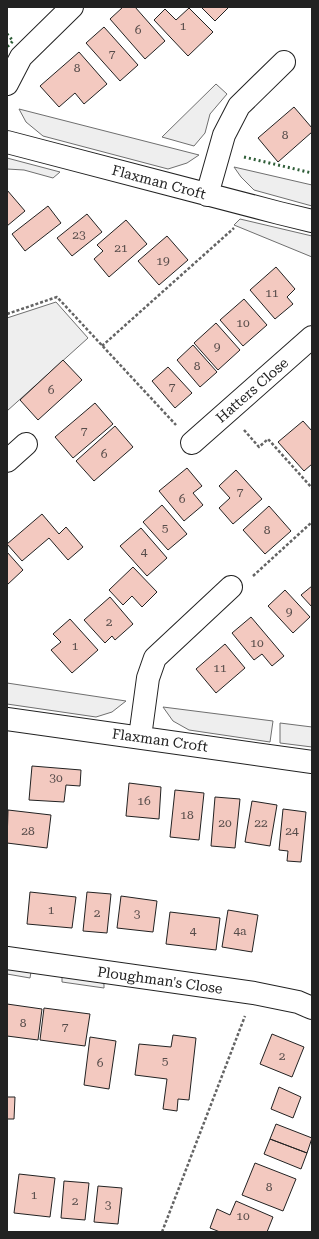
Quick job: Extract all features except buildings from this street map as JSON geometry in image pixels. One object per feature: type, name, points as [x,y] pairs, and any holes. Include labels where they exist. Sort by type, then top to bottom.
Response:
[{"type":"street","points":[[7,84],[21,58],[72,7]]},
{"type":"street","points":[[207,195],[224,135],[239,106],[284,62]]},
{"type":"street","name":"Flaxman Croft","points":[[7,142],[256,208],[312,221]]},
{"type":"street","name":"Hatters Close","points":[[192,443],[312,337]]},
{"type":"street","points":[[7,461],[26,444]]},
{"type":"street","points":[[140,737],[148,678],[155,658],[231,587]]},
{"type":"street","name":"Flaxman Croft","points":[[7,719],[312,762]]},
{"type":"street","name":"Ploughman's Close","points":[[7,958],[254,993],[298,1002],[312,1008]]},
{"type":"path","points":[[102,346],[256,208]]},
{"type":"path","points":[[7,314],[57,297],[192,443]]},
{"type":"path","points":[[228,411],[259,447],[268,439],[312,488]]},
{"type":"path","points":[[231,587],[253,575],[312,522]]},
{"type":"path","points":[[162,1232],[254,993]]},
{"type":"shaded area","points":[[216,84],[227,94],[210,114],[205,133],[194,146],[162,137]]},
{"type":"shaded area","points":[[19,109],[199,155],[187,163],[168,169],[43,136],[26,122]]},
{"type":"shaded area","points":[[7,158],[60,172],[53,178],[24,170],[7,169]]},
{"type":"shaded area","points":[[234,167],[312,185],[312,206],[254,190],[241,177]]},
{"type":"shaded area","points":[[240,219],[312,236],[312,257],[234,225]]},
{"type":"shaded area","points":[[56,302],[88,338],[7,411],[7,318]]},
{"type":"shaded area","points":[[7,683],[126,701],[112,712],[96,717],[7,704]]},
{"type":"shaded area","points":[[163,707],[273,721],[270,742],[189,730],[173,721]]},
{"type":"shaded area","points":[[280,723],[312,727],[312,747],[280,743]]},
{"type":"shaded area","points":[[7,968],[31,972],[30,978],[7,974]]},
{"type":"shaded area","points":[[62,975],[96,980],[104,984],[104,988],[62,982]]},
{"type":"hedge","points":[[7,34],[13,41],[7,47]]},
{"type":"hedge","points":[[244,157],[312,173]]}]
